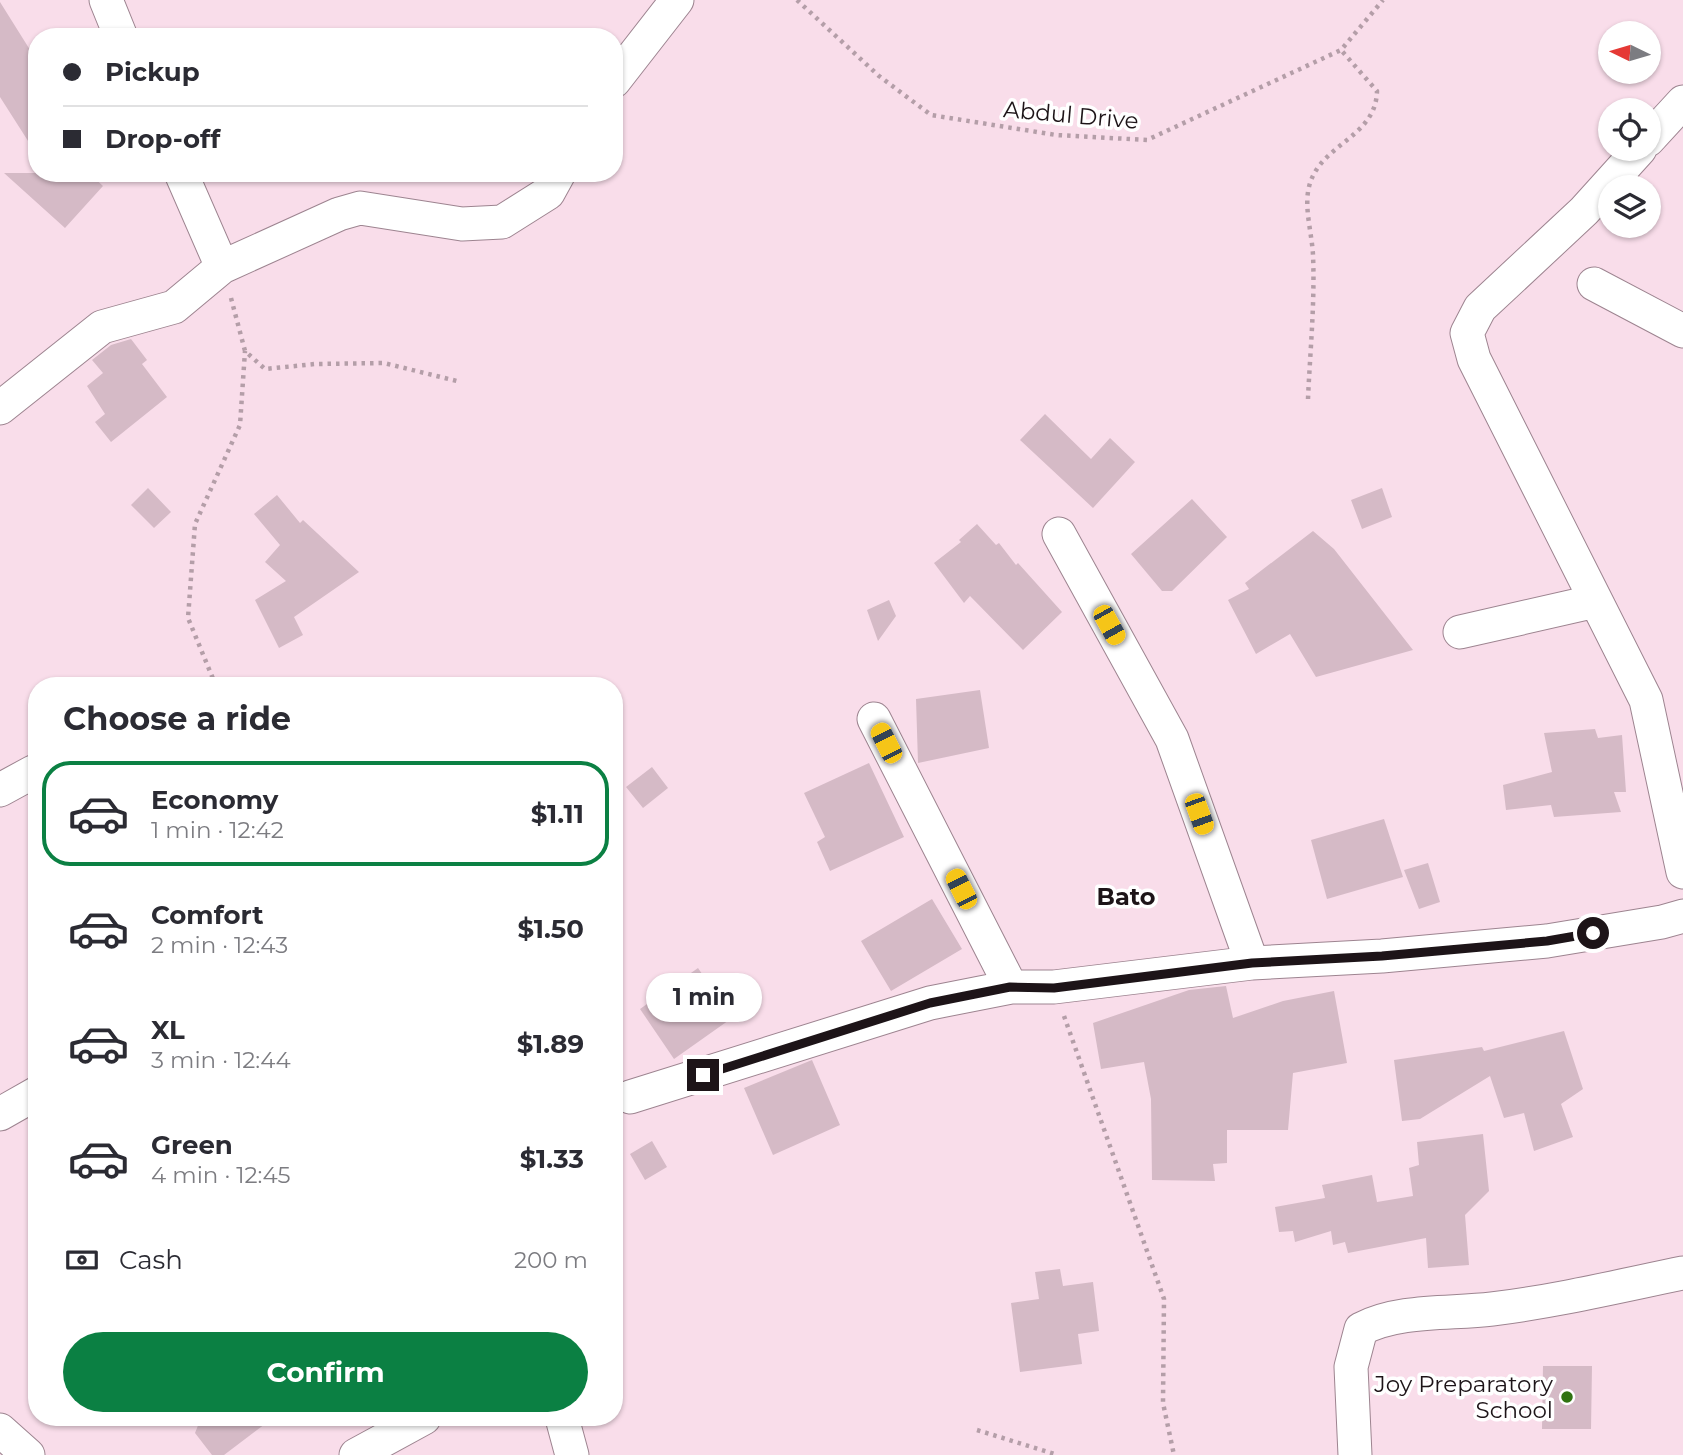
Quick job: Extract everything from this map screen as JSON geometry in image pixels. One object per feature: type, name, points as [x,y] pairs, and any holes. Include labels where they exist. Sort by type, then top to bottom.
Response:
[{"type":"street","points":[[106,0],[117,28]]},
{"type":"street","points":[[623,69],[677,0]]},
{"type":"street","points":[[1661,126],[1683,102]]},
{"type":"street","points":[[1629,161],[1584,211],[1480,307],[1467,333],[1474,359],[1646,700],[1683,872]]},
{"type":"street","points":[[185,182],[222,267]]},
{"type":"street","points":[[0,408],[102,327],[174,307],[222,267],[339,214],[360,208],[462,223],[502,222],[548,193],[554,182]]},
{"type":"street","points":[[1594,284],[1683,331]]},
{"type":"street","points":[[1059,534],[1172,739],[1252,963]]},
{"type":"street","points":[[1460,632],[1596,601]]},
{"type":"street","points":[[874,719],[1010,987]]},
{"type":"street","points":[[0,790],[28,775]]},
{"type":"street","points":[[630,1097],[930,1003],[1010,987],[1054,988],[1252,963],[1382,956],[1547,941],[1662,922],[1683,916]]},
{"type":"street","points":[[0,1114],[28,1098]]},
{"type":"street","points":[[1355,1455],[1351,1367],[1361,1329],[1379,1319],[1493,1309],[1683,1273]]},
{"type":"street","points":[[356,1455],[409,1426]]},
{"type":"street","points":[[564,1426],[572,1455]]},
{"type":"street","points":[[0,1430],[28,1455]]},
{"type":"path","name":"Abdul Drive","points":[[797,0],[879,76],[931,115],[1056,135],[1147,140],[1341,50],[1383,0]]},
{"type":"path","points":[[1308,399],[1313,257],[1307,193],[1315,167],[1368,121],[1377,107],[1377,91],[1341,50]]},
{"type":"path","points":[[212,677],[188,618],[195,524],[240,425],[245,351],[222,267]]},
{"type":"path","points":[[245,351],[265,369],[316,364],[384,363],[461,382]]},
{"type":"path","points":[[1054,988],[1164,1299],[1163,1402],[1174,1455]]},
{"type":"path","points":[[977,1430],[1058,1455]]},
{"type":"building","points":[[0,2],[28,47],[28,141],[0,97]]},
{"type":"building","points":[[4,173],[28,173],[28,182],[99,182],[103,186],[65,228]]},
{"type":"building","points":[[131,339],[147,360],[142,364],[167,397],[111,442],[95,422],[105,414],[87,386],[103,373],[92,360],[111,345]]},
{"type":"building","points":[[1045,414],[1091,459],[1110,438],[1135,462],[1093,508],[1020,440]]},
{"type":"building","points":[[148,488],[171,512],[154,528],[131,505]]},
{"type":"building","points":[[1382,488],[1392,517],[1362,529],[1351,500]]},
{"type":"building","points":[[277,495],[300,523],[303,520],[359,572],[294,617],[303,635],[279,648],[255,600],[286,581],[265,562],[280,545],[254,514]]},
{"type":"building","points":[[1192,499],[1227,537],[1172,591],[1162,591],[1131,554]]},
{"type":"building","points":[[977,524],[996,545],[999,543],[1016,565],[1018,563],[1062,612],[1023,650],[970,596],[964,603],[934,563],[961,542],[959,540]]},
{"type":"building","points":[[1313,531],[1334,549],[1413,650],[1316,677],[1290,634],[1256,654],[1228,600],[1249,589],[1245,583]]},
{"type":"building","points":[[889,600],[896,616],[878,641],[867,610]]},
{"type":"building","points":[[980,690],[989,748],[918,763],[916,699]]},
{"type":"building","points":[[1595,729],[1598,738],[1622,735],[1626,792],[1614,792],[1621,812],[1554,817],[1551,805],[1506,810],[1503,785],[1552,772],[1544,733]]},
{"type":"building","points":[[869,763],[904,837],[830,871],[817,842],[825,837],[804,793]]},
{"type":"building","points":[[652,767],[668,788],[643,808],[626,787]]},
{"type":"building","points":[[1384,819],[1403,877],[1327,899],[1311,840]]},
{"type":"building","points":[[1428,863],[1440,902],[1419,909],[1404,870]]},
{"type":"building","points":[[932,899],[962,949],[891,991],[861,941]]},
{"type":"building","points":[[698,968],[732,1018],[674,1059],[640,1009]]},
{"type":"building","points":[[1226,986],[1233,1018],[1283,1001],[1334,991],[1347,1063],[1293,1073],[1288,1130],[1227,1130],[1227,1163],[1213,1164],[1215,1181],[1152,1180],[1151,1099],[1144,1062],[1101,1069],[1093,1023],[1189,990]]},
{"type":"building","points":[[1564,1031],[1583,1089],[1561,1104],[1573,1137],[1534,1151],[1524,1113],[1504,1118],[1490,1076],[1420,1119],[1402,1121],[1394,1060],[1482,1047],[1484,1051]]},
{"type":"building","points":[[812,1060],[840,1125],[773,1155],[744,1088]]},
{"type":"building","points":[[1483,1134],[1489,1191],[1465,1215],[1469,1265],[1428,1268],[1426,1238],[1348,1253],[1345,1242],[1333,1245],[1331,1231],[1295,1242],[1293,1231],[1279,1232],[1275,1207],[1325,1198],[1322,1185],[1372,1175],[1377,1202],[1413,1196],[1409,1168],[1419,1165],[1417,1142]]},
{"type":"building","points":[[652,1141],[667,1167],[645,1180],[630,1154]]},
{"type":"building","points":[[1060,1269],[1063,1286],[1093,1282],[1099,1331],[1078,1334],[1082,1364],[1020,1372],[1011,1303],[1039,1299],[1035,1272]]},
{"type":"building","name":"Joy Preparatory School","points":[[1543,1366],[1592,1366],[1591,1429],[1542,1429]]},
{"type":"building","points":[[198,1426],[262,1426],[224,1455],[212,1455],[195,1433]]},
{"type":"place","name":"Joy Preparatory School","points":[[1567,1397]]},
{"type":"district","name":"Bato","points":[[1126,897]]},
{"type":"route","points":[[703,1075],[930,1003],[1010,987],[1054,988],[1252,963],[1382,956],[1547,941],[1593,933]]}]
